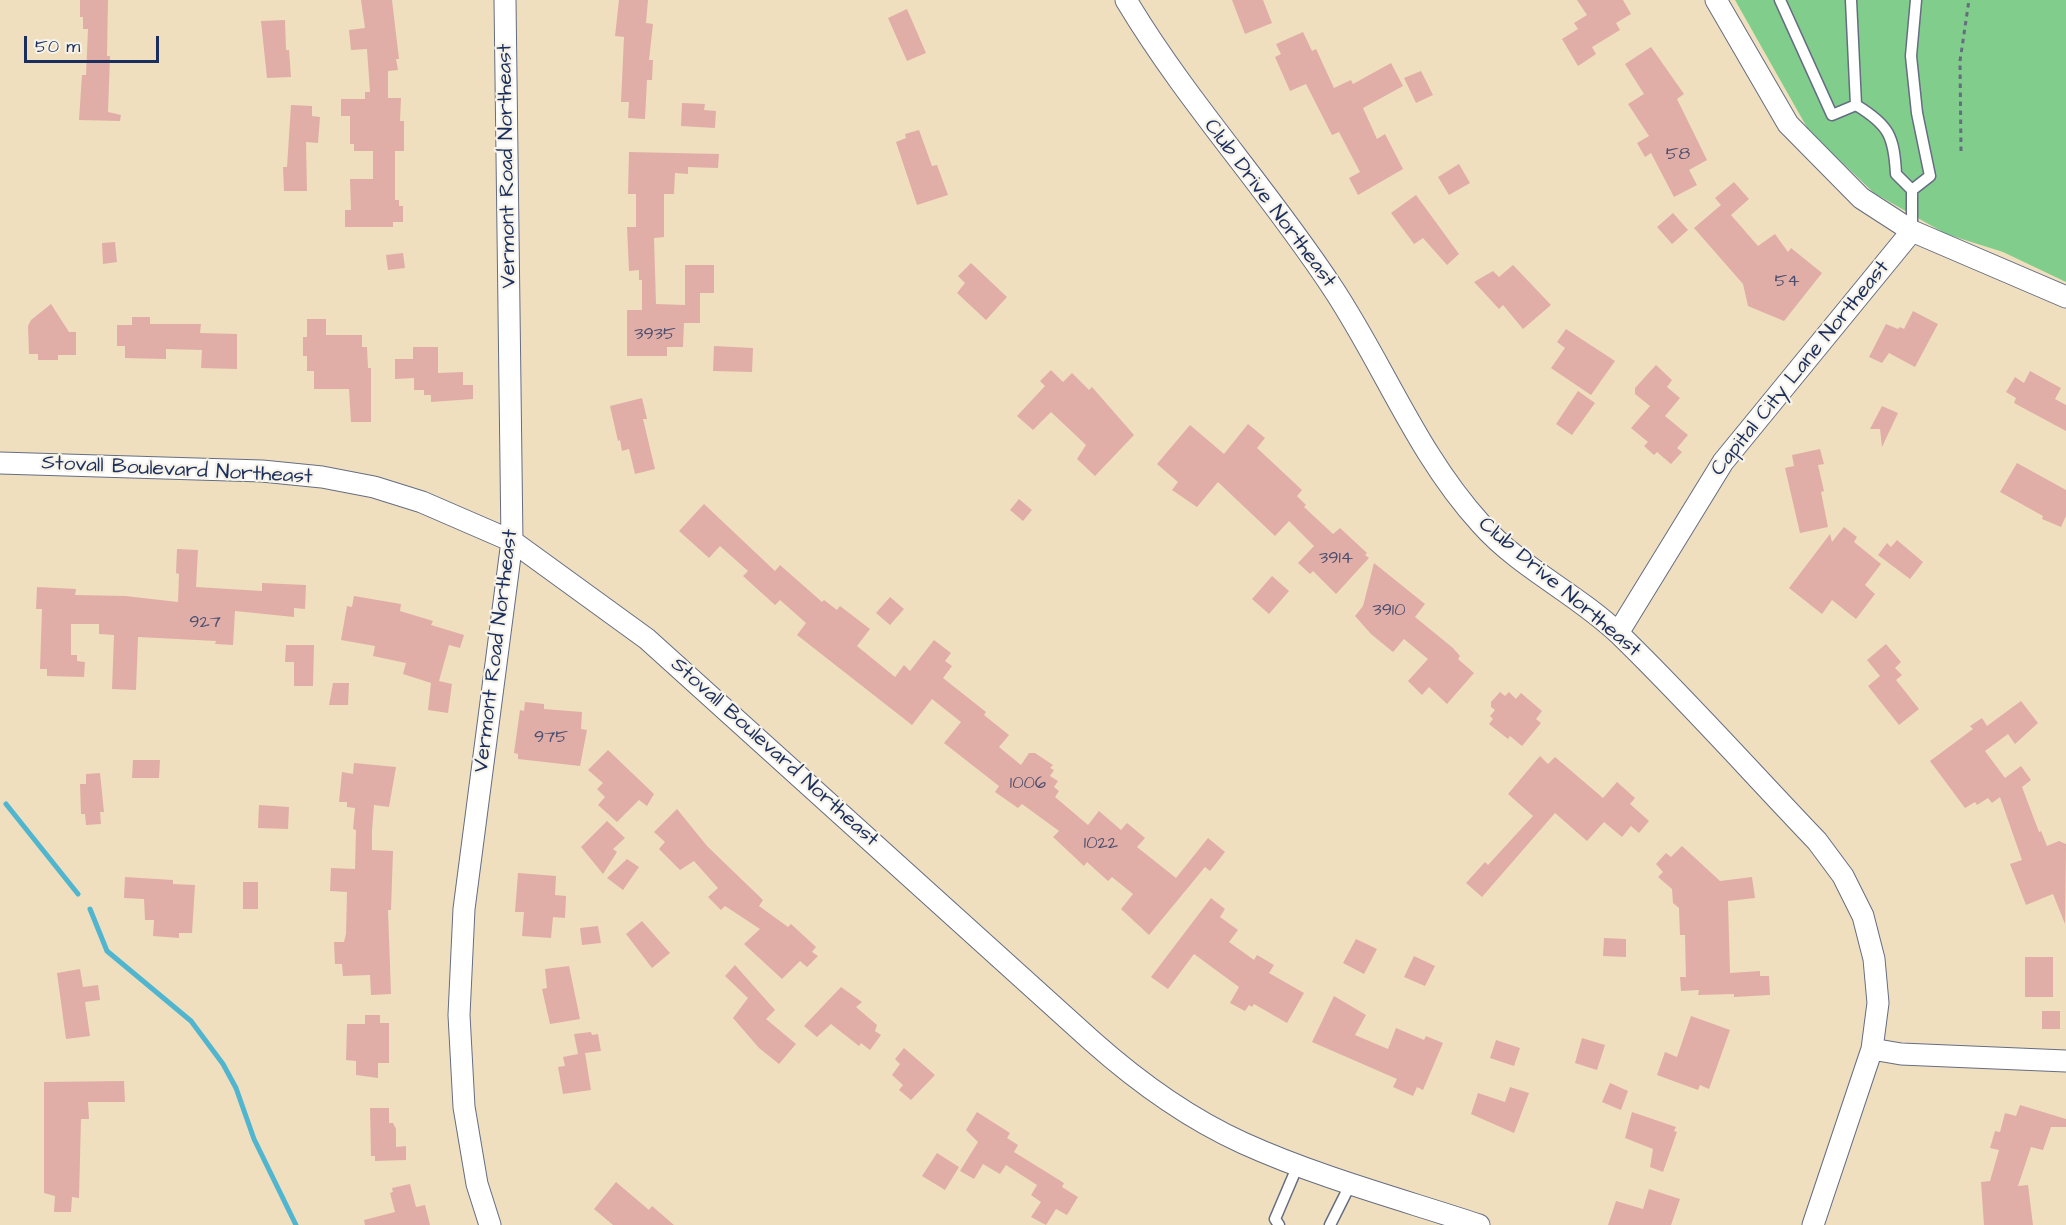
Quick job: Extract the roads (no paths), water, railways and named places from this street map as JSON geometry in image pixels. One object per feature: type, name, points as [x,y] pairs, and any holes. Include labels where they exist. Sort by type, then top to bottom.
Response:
[{"type":"street","name":"Vermont Road Northeast","points":[[490,1225],[477,1184],[464,1107],[459,1015],[464,909],[512,541],[505,0]]},
{"type":"street","name":"Club Drive Northeast","points":[[1126,0],[1192,100],[1312,257],[1341,300],[1431,459],[1458,498],[1508,550],[1618,633],[1817,841],[1843,876],[1863,916],[1874,959],[1878,1003],[1872,1049],[1813,1225]]},
{"type":"street","points":[[1716,0],[1788,124],[1861,198],[1912,231],[2066,297]]},
{"type":"street","name":"Capital City Lane Northeast","points":[[1618,633],[1723,462],[1912,231]]},
{"type":"street","name":"Stovall Boulevard Northeast","points":[[0,463],[262,471],[322,477],[374,488],[422,502],[512,541],[647,639],[1104,1052],[1189,1114],[1241,1142],[1298,1165],[1479,1225]]},
{"type":"street","points":[[1872,1049],[1901,1054],[2066,1061]]},
{"type":"lane","points":[[1780,0],[1832,116],[1856,105]]},
{"type":"lane","points":[[1851,0],[1856,105]]},
{"type":"lane","points":[[1912,190],[1930,176],[1917,113],[1911,56],[1916,0]]},
{"type":"lane","points":[[1856,105],[1876,118],[1888,131],[1895,150],[1896,174],[1912,190],[1912,231]]},
{"type":"lane","points":[[1279,1225],[1275,1219],[1298,1165]]},
{"type":"lane","points":[[1330,1225],[1351,1183]]},
{"type":"waterway","points":[[6,804],[78,894]]},
{"type":"waterway","points":[[90,909],[107,951],[191,1021],[223,1064],[236,1088],[254,1139],[296,1225]]}]
